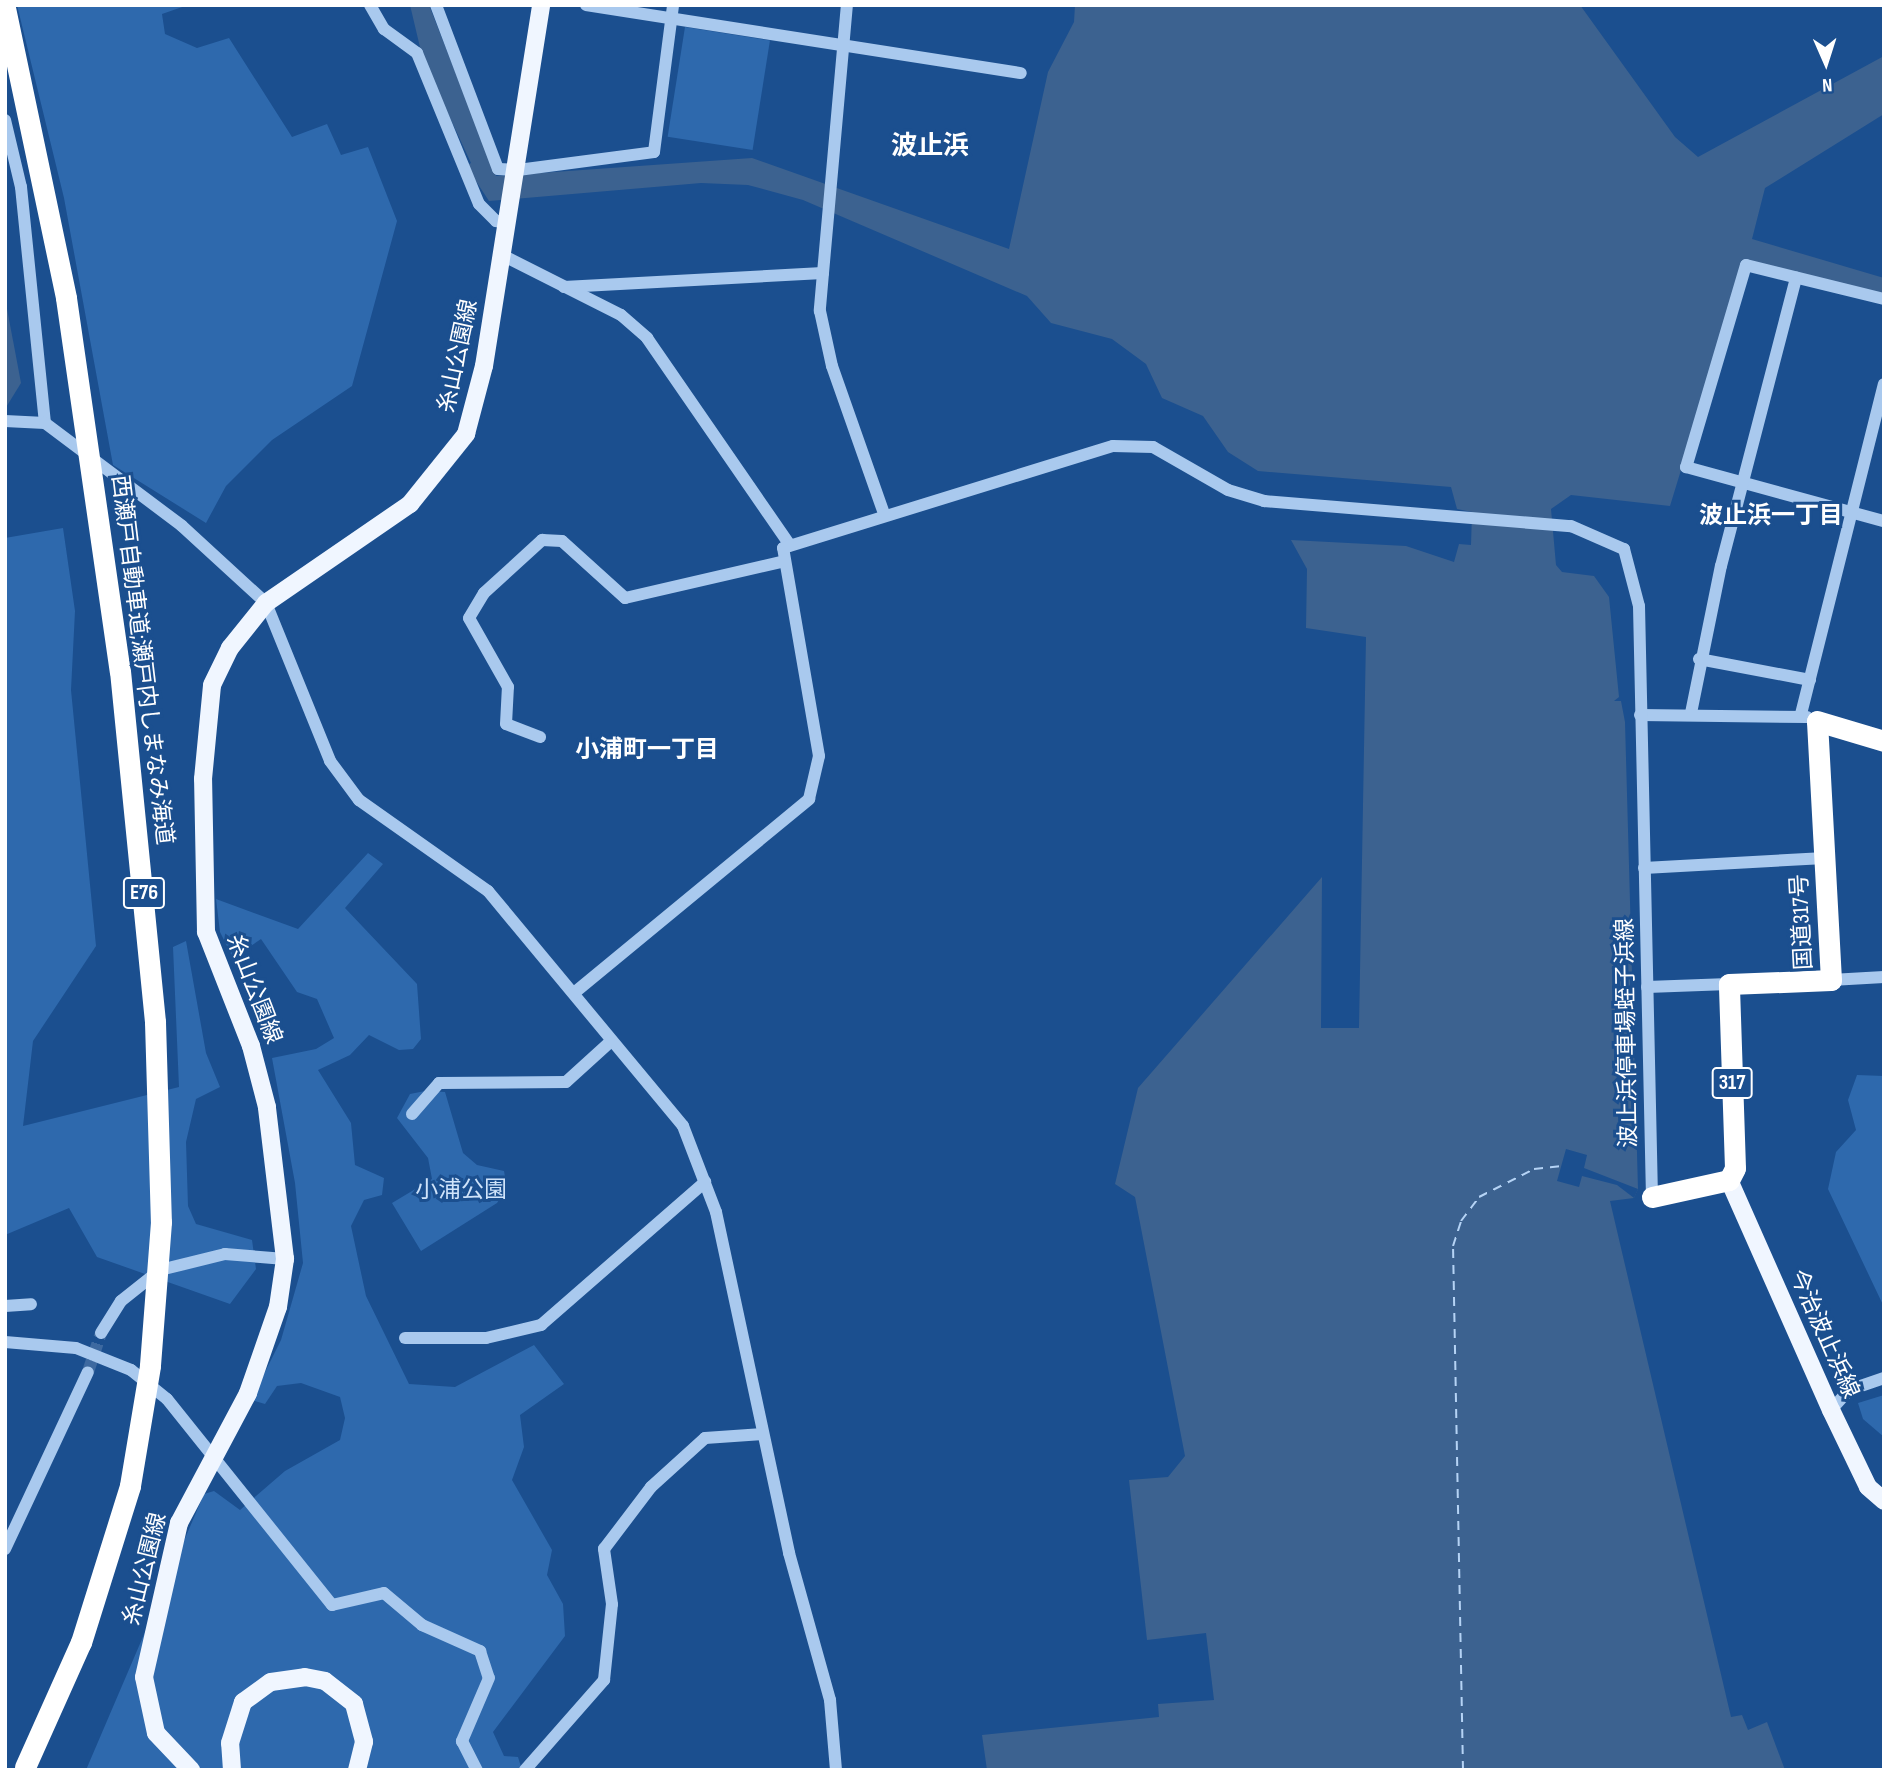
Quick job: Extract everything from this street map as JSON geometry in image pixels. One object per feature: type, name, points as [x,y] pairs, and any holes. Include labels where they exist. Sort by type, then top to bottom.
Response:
[{"type":"highway","name":"西瀬戸自動車道;瀬戸内しまなみ海道","points":[[5,8],[66,298],[106,562],[141,864],[161,1160],[155,1325],[130,1486],[81,1642],[24,1769]]},
{"type":"highway","points":[[1809,717],[1884,741]]},
{"type":"highway","name":"国道317号","points":[[1729,984],[1831,980],[1825,858],[1809,717]]},
{"type":"highway","name":"317","points":[[1729,984],[1735,1168],[1729,1180]]},
{"type":"highway","points":[[1652,1197],[1729,1180]]},
{"type":"main road","name":"糸山公園線","points":[[191,1770],[156,1733],[144,1677],[164,1570],[210,1458],[235,1421],[263,1355],[285,1259],[267,1107],[251,1046],[206,932],[202,877],[212,685],[265,603],[410,504],[438,475],[466,434],[477,402],[518,170],[541,5]]},
{"type":"main road","name":"今治波止浜線","points":[[1729,1180],[1868,1487],[1884,1502]]},
{"type":"main road","points":[[232,1770],[230,1743],[243,1703],[286,1677],[325,1681],[354,1704],[364,1742],[357,1770]]},
{"type":"street","points":[[370,5],[384,29],[418,53],[479,204],[496,221],[507,223]]},
{"type":"street","points":[[436,5],[498,169],[518,170],[654,152],[672,12]]},
{"type":"street","points":[[586,5],[672,12],[1021,73]]},
{"type":"street","points":[[847,5],[828,191],[820,311],[832,366],[884,514]]},
{"type":"street","points":[[5,120],[20,187],[45,423]]},
{"type":"street","points":[[502,255],[621,315],[647,338],[790,545],[783,548],[818,755],[809,799],[574,993]]},
{"type":"street","points":[[1884,299],[1746,265],[1686,467],[1884,521]]},
{"type":"street","points":[[565,287],[823,273]]},
{"type":"street","points":[[1691,713],[1699,659],[1741,481],[1796,278]]},
{"type":"street","points":[[1640,715],[1691,713],[1809,717],[1810,680],[1884,384]]},
{"type":"street","points":[[5,421],[45,423],[182,526],[265,603],[330,761],[359,800],[488,891],[574,993],[609,1043],[683,1126],[705,1182],[763,1434],[830,1700],[836,1770]]},
{"type":"street","name":"波止浜停車場蛭子浜線","points":[[790,545],[1113,446],[1153,447],[1228,490],[1264,501],[1552,524],[1591,530],[1625,549],[1632,561],[1645,690],[1640,715],[1652,1197]]},
{"type":"street","points":[[540,737],[506,724],[508,687],[469,618],[484,593],[542,540],[562,541],[625,598],[785,561]]},
{"type":"street","points":[[1699,659],[1810,680]]},
{"type":"street","points":[[1644,868],[1825,858]]},
{"type":"street","points":[[1831,980],[1884,977]]},
{"type":"street","points":[[1647,987],[1729,984]]},
{"type":"street","points":[[412,1114],[439,1083],[566,1082],[609,1043]]},
{"type":"street","points":[[405,1338],[486,1338],[541,1325],[705,1182]]},
{"type":"street","points":[[102,1333],[121,1301],[160,1270],[225,1254],[285,1259]]},
{"type":"street","points":[[5,1306],[31,1304]]},
{"type":"street","points":[[5,1342],[76,1348],[131,1370],[167,1399],[210,1458],[332,1605],[384,1593],[422,1625],[480,1651],[489,1678],[462,1741],[477,1770]]},
{"type":"street","points":[[5,1549],[88,1371]]},
{"type":"street","points":[[1831,1410],[1849,1390],[1884,1378]]},
{"type":"street","points":[[525,1770],[604,1680],[612,1604],[604,1549],[651,1487],[705,1438],[763,1434]]},
{"type":"green space","points":[[17,5],[188,5],[162,14],[165,34],[197,48],[229,38],[292,137],[327,124],[341,155],[368,147],[397,221],[352,386],[272,440],[226,486],[206,523],[113,465],[64,198]]},
{"type":"green space","points":[[685,27],[770,40],[753,150],[668,137]]},
{"type":"green space","points":[[63,528],[75,611],[71,690],[96,946],[33,1041],[23,1126],[179,1087],[173,947],[186,941],[206,1053],[220,1087],[196,1099],[186,1142],[188,1206],[196,1224],[252,1240],[256,1269],[230,1304],[97,1257],[69,1208],[5,1235],[5,538]]},
{"type":"green space","points":[[368,853],[383,864],[345,908],[417,984],[421,1039],[413,1049],[399,1050],[369,1035],[350,1055],[318,1070],[351,1123],[355,1165],[384,1178],[382,1195],[364,1200],[351,1226],[366,1296],[409,1384],[455,1387],[534,1345],[564,1384],[520,1415],[524,1447],[512,1480],[552,1550],[547,1575],[563,1604],[565,1636],[493,1732],[504,1756],[518,1757],[522,1770],[86,1770],[204,1494],[214,1491],[240,1510],[285,1471],[340,1440],[345,1418],[340,1397],[301,1383],[277,1386],[265,1404],[251,1400],[281,1340],[303,1263],[295,1183],[272,1058],[316,1049],[334,1038],[317,999],[297,992],[261,939],[233,958],[220,932],[216,899],[298,929]]},
{"type":"green space","points":[[1857,1075],[1884,1076],[1884,1307],[1828,1189],[1836,1152],[1856,1130],[1848,1100]]},
{"type":"green space","name":"小浦公園","points":[[425,1091],[445,1092],[463,1153],[477,1165],[504,1171],[507,1188],[497,1203],[421,1251],[392,1203],[432,1179],[428,1158],[397,1118],[410,1094]]},
{"type":"green space","points":[[1884,1395],[1884,1437],[1863,1419],[1858,1403]]},
{"type":"shaded area","points":[[410,5],[429,5],[496,176],[752,158],[1009,249],[1048,72],[1074,22],[1075,5],[1580,5],[1675,137],[1698,157],[1884,56],[1884,114],[1765,188],[1752,239],[1884,278],[1884,294],[1744,264],[1670,506],[1571,495],[1551,509],[1556,565],[1562,572],[1594,576],[1609,597],[1619,697],[1614,701],[1621,701],[1625,722],[1638,1189],[1634,1198],[1610,1201],[1731,1717],[1742,1715],[1748,1730],[1767,1722],[1785,1770],[987,1770],[982,1735],[1159,1717],[1158,1704],[1214,1700],[1206,1633],[1147,1640],[1129,1480],[1168,1477],[1185,1456],[1135,1197],[1115,1184],[1138,1088],[1322,877],[1321,1028],[1359,1028],[1366,637],[1306,628],[1307,569],[1291,540],[1406,546],[1454,562],[1459,544],[1471,545],[1472,512],[1457,509],[1451,487],[1258,471],[1228,452],[1203,416],[1162,398],[1146,364],[1112,339],[1051,323],[1027,296],[803,200],[748,185],[701,183],[489,201],[466,166],[471,163],[423,60]]},
{"type":"shaded area","points":[[5,298],[21,383],[5,409]]},
{"type":"pier","points":[[1566,1149],[1587,1155],[1584,1168],[1638,1189],[1634,1198],[1617,1185],[1582,1176],[1579,1187],[1557,1181]]},
{"type":"ferry route","points":[[1463,1770],[1453,1246],[1461,1221],[1479,1197],[1534,1169],[1562,1166]]},
{"type":"tunnel","points":[[88,1372],[101,1333]]},
{"type":"district","name":"波止浜","points":[[930,147]]},
{"type":"district","name":"波止浜一丁目","points":[[1771,516]]},
{"type":"district","name":"小浦町一丁目","points":[[647,750]]}]
